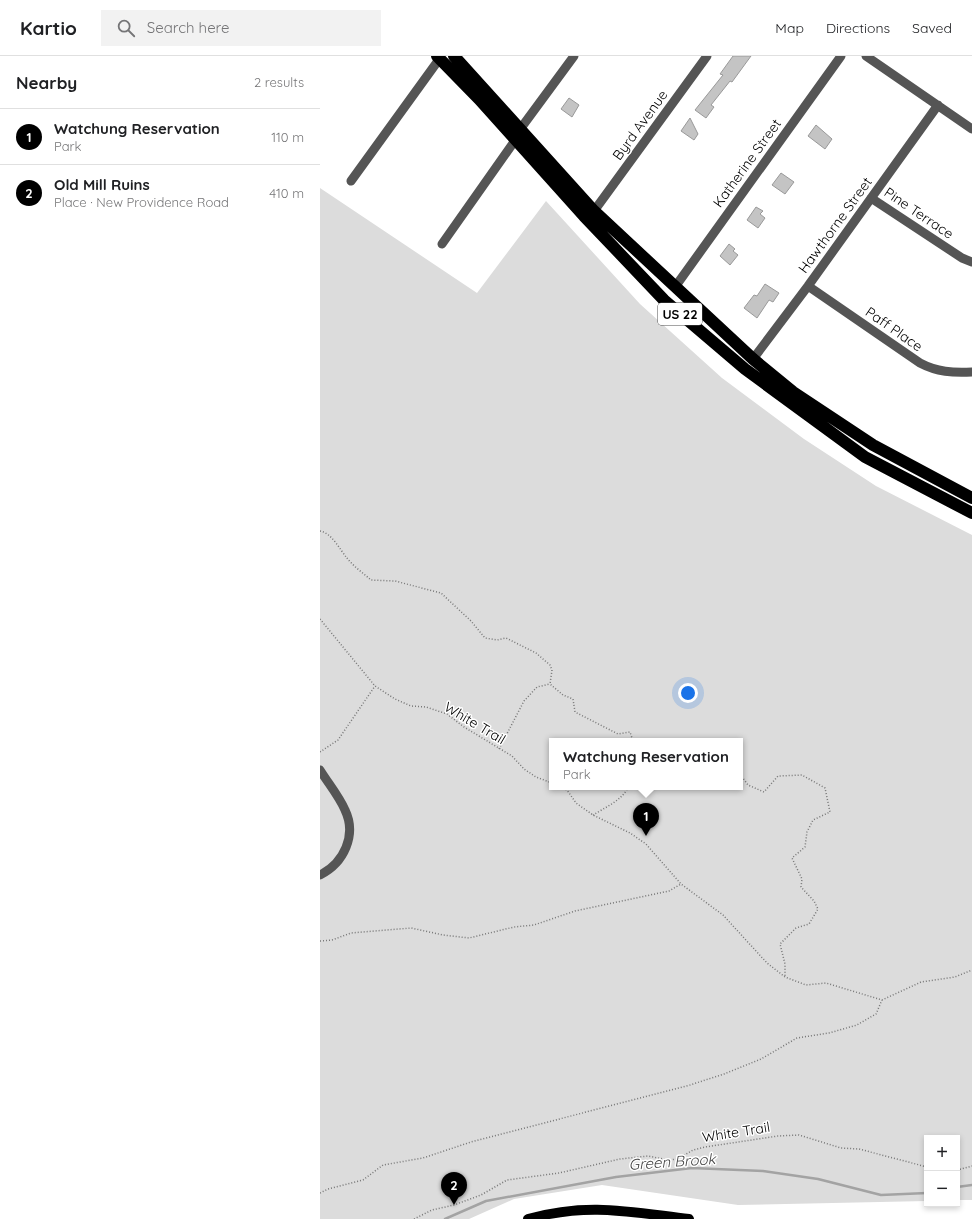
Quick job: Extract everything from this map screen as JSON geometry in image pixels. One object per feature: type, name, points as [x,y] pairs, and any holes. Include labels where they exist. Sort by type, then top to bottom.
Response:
[{"type":"highway","name":"US 22","points":[[454,56],[521,128],[594,211],[753,359],[793,392],[856,434],[972,498]]},
{"type":"highway","name":"US 22","points":[[438,57],[516,140],[584,216],[664,300],[745,369],[865,458],[972,513]]},
{"type":"main road","points":[[528,1219],[570,1210],[604,1209],[634,1211],[690,1219]]},
{"type":"street","points":[[521,128],[574,56]]},
{"type":"street","name":"Byrd Avenue","points":[[594,211],[707,56]]},
{"type":"street","name":"Katherine Street","points":[[675,287],[841,56]]},
{"type":"street","points":[[866,56],[972,129]]},
{"type":"street","points":[[351,181],[438,57]]},
{"type":"street","name":"Hawthorne Street","points":[[753,359],[808,286],[938,105]]},
{"type":"street","points":[[442,244],[516,140]]},
{"type":"street","name":"Pine Terrace","points":[[871,198],[962,258],[972,262]]},
{"type":"street","name":"Paff Place","points":[[808,286],[931,369],[972,372]]},
{"type":"street","points":[[320,770],[345,810],[350,830],[346,850],[338,863],[320,875]]},
{"type":"path","points":[[320,532],[324,532],[336,542],[347,559],[371,580],[396,581],[441,593],[485,638],[496,640],[506,638],[536,653],[550,665],[552,670],[550,684]]},
{"type":"path","name":"White Trail","points":[[320,619],[375,686],[395,699],[411,706],[426,707],[447,714],[464,727],[512,756],[524,769],[536,777],[549,782]]},
{"type":"path","points":[[550,684],[563,696],[573,699],[575,712],[618,734],[630,732],[631,738]]},
{"type":"path","points":[[499,749],[524,701],[537,686],[550,684]]},
{"type":"path","points":[[320,752],[338,740],[375,686]]},
{"type":"path","points":[[743,778],[748,785],[764,792],[778,776],[802,775],[825,788],[830,812],[813,820],[807,832],[805,847],[792,858],[802,878],[801,887],[814,901],[818,909],[809,924],[796,928],[780,944],[785,964],[785,977]]},
{"type":"path","points":[[567,790],[576,803],[593,815],[630,832],[646,844],[681,884],[723,915],[767,963],[785,977],[806,985],[826,983],[882,1000],[921,982],[955,977],[972,970]]},
{"type":"path","points":[[593,815],[614,802],[627,792],[627,790]]},
{"type":"path","points":[[320,941],[332,940],[352,933],[411,928],[443,935],[469,938],[514,927],[534,925],[575,911],[669,891],[681,884]]},
{"type":"path","points":[[320,1193],[328,1189],[364,1180],[383,1165],[424,1158],[471,1142],[690,1085],[724,1074],[761,1059],[797,1038],[830,1033],[857,1025],[876,1014],[882,1000]]},
{"type":"path","name":"White Trail","points":[[414,1219],[432,1210],[454,1205],[481,1195],[507,1180],[559,1173],[620,1158],[648,1156],[668,1160],[678,1159],[699,1148],[778,1136],[798,1135],[841,1148],[859,1149],[924,1166]]},
{"type":"path","points":[[960,1169],[972,1166]]},
{"type":"shaded area","points":[[320,188],[477,293],[546,201],[640,304],[722,378],[804,439],[876,486],[972,535],[972,1200],[960,1200],[960,1135],[924,1135],[924,1201],[738,1205],[602,1185],[514,1199],[469,1219],[320,1219]]},
{"type":"building","points":[[733,56],[751,56],[732,82],[730,81],[711,105],[714,107],[706,118],[695,110],[723,75],[720,74]]},
{"type":"building","points":[[569,98],[579,105],[572,117],[561,109]]},
{"type":"building","points":[[690,118],[698,134],[694,140],[681,131]]},
{"type":"building","points":[[816,125],[832,139],[825,149],[808,136]]},
{"type":"building","points":[[781,173],[794,182],[785,194],[772,185]]},
{"type":"building","points":[[756,207],[763,211],[760,214],[765,218],[758,228],[747,220]]},
{"type":"building","points":[[729,244],[735,249],[733,251],[738,255],[730,265],[720,256]]},
{"type":"building","points":[[765,284],[779,293],[773,302],[769,300],[757,318],[744,308],[754,295],[757,296]]},
{"type":"waterway","name":"Green Brook","points":[[445,1219],[486,1201],[616,1177],[692,1168],[763,1171],[818,1179],[881,1195],[924,1193]]},
{"type":"waterway","name":"Green Brook","points":[[960,1187],[972,1185]]},
{"type":"place","name":"Watchung Reservation","points":[[646,836]]},
{"type":"place","name":"Old Mill Ruins","points":[[454,1205]]}]
